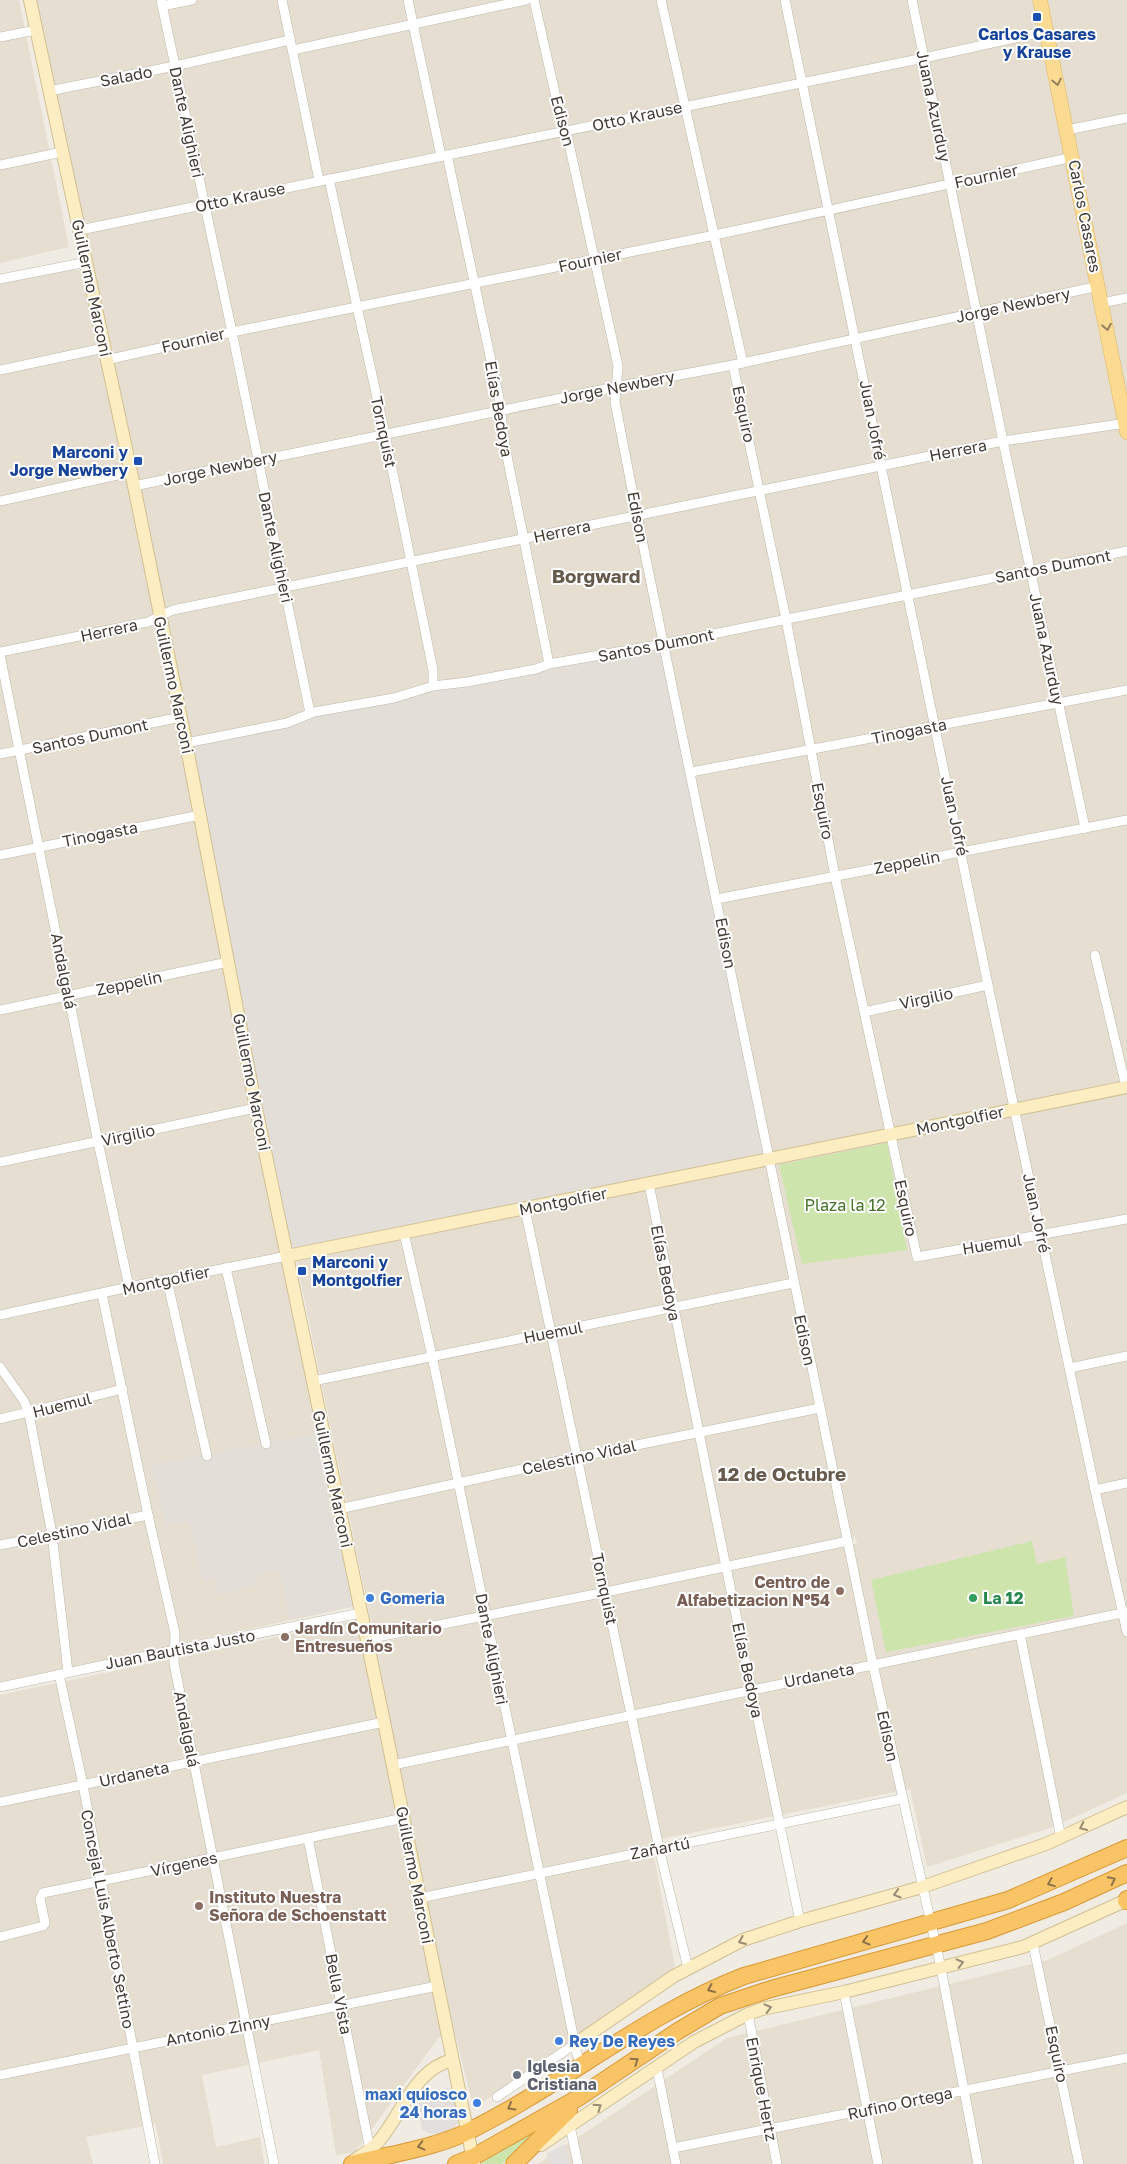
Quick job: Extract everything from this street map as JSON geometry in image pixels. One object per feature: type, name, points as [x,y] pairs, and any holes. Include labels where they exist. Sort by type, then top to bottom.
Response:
[{"type":"highway","points":[[352,2164],[450,2139],[468,2132],[674,2007],[720,1985],[744,1976],[1008,1900],[1075,1873],[1127,1848]]},
{"type":"highway","points":[[456,2164],[473,2161],[597,2086],[678,2030],[720,2006],[771,1989],[987,1931],[1064,1902],[1127,1873]]},
{"type":"highway","points":[[514,2164],[562,2115],[597,2086]]},
{"type":"main road","name":"Carlos Casares","points":[[1040,0],[1126,426]]},
{"type":"street","name":"Guillermo Marconi","points":[[30,0],[134,486],[181,717],[256,1108],[404,1818],[473,2161]]},
{"type":"street","points":[[161,3],[192,0]]},
{"type":"street","name":"Tornquist","points":[[282,0],[292,50],[357,306],[433,670],[433,686]]},
{"type":"street","name":"Elías Bedoya","points":[[408,0],[475,284],[500,410],[505,446],[550,664]]},
{"type":"street","points":[[292,50],[526,0]]},
{"type":"street","name":"Edison","points":[[534,0],[596,258],[618,366],[615,402],[637,515],[717,899],[793,1283],[901,1799],[935,1946]]},
{"type":"street","name":"Esquiro","points":[[661,0],[743,363]]},
{"type":"street","name":"Juan Jofré","points":[[786,0],[988,984],[1070,1368],[1094,1490],[1125,1613],[1127,1632]]},
{"type":"street","name":"Juana Azurduy","points":[[912,0],[1002,441],[1085,828]]},
{"type":"street","name":"Dante Alighieri","points":[[161,3],[232,332],[310,713]]},
{"type":"street","points":[[0,37],[36,30]]},
{"type":"street","name":"Otto Krause","points":[[80,230],[924,58],[1047,31]]},
{"type":"street","name":"Salado","points":[[49,91],[175,66],[290,40]]},
{"type":"street","points":[[1067,130],[1127,118]]},
{"type":"street","points":[[0,165],[62,152]]},
{"type":"street","name":"Fournier","points":[[0,370],[232,332],[475,284],[830,211],[1073,158]]},
{"type":"street","points":[[0,279],[86,262]]},
{"type":"street","name":"Jorge Newbery","points":[[134,486],[500,410],[743,363],[1099,286]]},
{"type":"street","points":[[1102,303],[1127,298]]},
{"type":"street","name":"Esquiro","points":[[733,365],[812,749],[835,876],[917,1257]]},
{"type":"street","name":"Herrera","points":[[0,654],[148,622],[172,610],[524,539],[759,489],[1002,441],[1126,426]]},
{"type":"street","points":[[0,501],[131,472]]},
{"type":"street","name":"Santos Dumont","points":[[186,743],[287,723],[310,713],[394,698],[433,686],[467,682],[536,669],[550,664],[786,620],[1127,551]]},
{"type":"street","name":"Andalgalá","points":[[0,654],[129,1287]]},
{"type":"street","name":"Tinogasta","points":[[691,772],[1127,690]]},
{"type":"street","name":"Santos Dumont","points":[[0,754],[181,717]]},
{"type":"street","name":"Tinogasta","points":[[0,855],[200,815]]},
{"type":"street","name":"Zeppelin","points":[[717,899],[1127,820]]},
{"type":"street","points":[[1095,955],[1127,1087]]},
{"type":"street","name":"Zeppelin","points":[[0,1010],[228,962]]},
{"type":"street","name":"Virgilio","points":[[864,1012],[988,984]]},
{"type":"street","name":"Montgolfier","points":[[0,1315],[129,1287],[1127,1087]]},
{"type":"street","name":"Virgilio","points":[[0,1162],[256,1108]]},
{"type":"street","name":"Elías Bedoya","points":[[649,1184],[698,1433],[800,1921]]},
{"type":"street","name":"Tornquist","points":[[525,1208],[631,1714],[688,1968]]},
{"type":"street","name":"Huemul","points":[[917,1257],[1042,1236],[1127,1219]]},
{"type":"street","name":"Dante Alighieri","points":[[404,1233],[432,1356],[538,1874],[581,2065]]},
{"type":"street","points":[[226,1268],[266,1444]]},
{"type":"street","points":[[167,1280],[207,1456]]},
{"type":"street","name":"Huemul","points":[[313,1381],[793,1283]]},
{"type":"street","name":"Andalgalá","points":[[102,1294],[148,1515],[175,1633],[174,1663],[274,2164]]},
{"type":"street","points":[[1070,1368],[1127,1356]]},
{"type":"street","name":"Concejal Luis Alberto Settino","points":[[0,1367],[24,1401],[29,1414],[52,1534],[63,1673],[82,1785],[155,2164]]},
{"type":"street","name":"Huemul","points":[[0,1419],[29,1414],[123,1389]]},
{"type":"street","name":"Celestino Vidal","points":[[340,1509],[577,1457],[820,1408]]},
{"type":"street","points":[[1094,1490],[1127,1483]]},
{"type":"street","name":"Celestino Vidal","points":[[0,1545],[148,1515]]},
{"type":"street","points":[[367,1639],[606,1592],[848,1541]]},
{"type":"street","name":"Juan Bautista Justo","points":[[0,1687],[361,1613]]},
{"type":"street","name":"Urdaneta","points":[[393,1765],[631,1714],[1125,1613]]},
{"type":"street","points":[[1020,1634],[1061,1838]]},
{"type":"street","name":"Urdaneta","points":[[0,1802],[384,1722]]},
{"type":"street","name":"Zañartú","points":[[420,1898],[901,1799]]},
{"type":"street","points":[[497,2097],[688,1968],[744,1940],[800,1921],[922,1886],[1061,1838],[1127,1806]]},
{"type":"street","name":"Vírgenes","points":[[0,1937],[43,1926],[45,1923],[40,1899],[43,1893],[404,1818]]},
{"type":"street","name":"Bella Vista","points":[[308,1838],[370,2150]]},
{"type":"street","points":[[514,2164],[706,2034],[748,2014],[773,2006],[844,1992],[1033,1944],[1127,1902]]},
{"type":"street","name":"Esquiro","points":[[1033,1944],[1079,2164]]},
{"type":"street","points":[[935,1946],[978,2164]]},
{"type":"street","name":"Antonio Zinny","points":[[0,2075],[437,1986]]},
{"type":"street","points":[[844,1992],[878,2164]]},
{"type":"street","name":"Enrique Hertz","points":[[748,2014],[777,2164]]},
{"type":"street","name":"Rufino Ortega","points":[[673,2148],[1127,2058]]},
{"type":"street","points":[[348,2164],[370,2150],[385,2133],[408,2096],[431,2069],[436,2065],[452,2060]]},
{"type":"street","points":[[657,2068],[676,2164]]},
{"type":"street","points":[[570,2126],[578,2164]]},
{"type":"shaded area","points":[[0,0],[19,0],[69,247],[0,263]]},
{"type":"shaded area","points":[[36,0],[1127,0],[1127,1479],[1090,1487],[1092,1495],[1127,1488],[1127,1793],[1053,1827],[927,1867],[910,1789],[651,1841],[675,1967],[479,2105],[472,2102],[455,2033],[439,2037],[355,2152],[336,2155],[319,2050],[202,2075],[216,2147],[260,2137],[264,2164],[163,2164],[156,2124],[86,2137],[93,2164],[0,2164],[0,1695],[357,1620],[364,1646],[857,1544],[855,1537],[379,1634],[373,1632]]},
{"type":"shaded area","points":[[72,269],[80,270],[84,274],[356,1604],[352,1607],[0,1682],[0,284]]},
{"type":"shaded area","points":[[663,644],[769,1160],[287,1256],[186,743],[310,713]]},
{"type":"shaded area","points":[[318,1433],[354,1600],[351,1606],[290,1619],[279,1570],[256,1575],[258,1585],[217,1594],[214,1579],[203,1582],[189,1521],[165,1526],[152,1465]]},
{"type":"shaded area","points":[[1127,1923],[1127,2164],[538,2164],[727,2038],[1048,1960]]},
{"type":"shaded area","points":[[447,2088],[451,2089],[455,2095],[460,2119],[454,2128],[436,2134],[428,2133],[422,2129],[419,2104],[428,2093]]},
{"type":"shaded area","points":[[565,2144],[569,2164],[552,2164],[546,2154]]},
{"type":"green space","name":"Plaza la 12","points":[[887,1143],[907,1250],[802,1264],[779,1165]]},
{"type":"green space","name":"La 12","points":[[1032,1541],[1037,1564],[1065,1557],[1074,1616],[886,1652],[871,1580]]},
{"type":"green space","points":[[554,2117],[502,2164],[482,2164],[481,2159]]},
{"type":"place","name":"Carlos Casares y Krause","points":[[1037,17]]},
{"type":"place","name":"Marconi y Jorge Newbery","points":[[138,461]]},
{"type":"place","name":"Marconi y Montgolfier","points":[[302,1271]]},
{"type":"place","name":"Centro de Alfabetizacion Nº54","points":[[840,1591]]},
{"type":"place","name":"Gomeria","points":[[370,1598]]},
{"type":"place","name":"La 12","points":[[973,1598]]},
{"type":"place","name":"Jardín Comunitario Entresueños","points":[[285,1637]]},
{"type":"place","name":"Instituto Nuestra Señora de Schoenstatt","points":[[199,1906]]},
{"type":"place","name":"Rey De Reyes","points":[[559,2041]]},
{"type":"place","name":"Iglesia Cristiana","points":[[517,2075]]},
{"type":"place","name":"maxi quiosco 24 horas","points":[[477,2103]]},
{"type":"district","name":"Borgward","points":[[596,575]]},
{"type":"district","name":"12 de Octubre","points":[[782,1473]]}]
